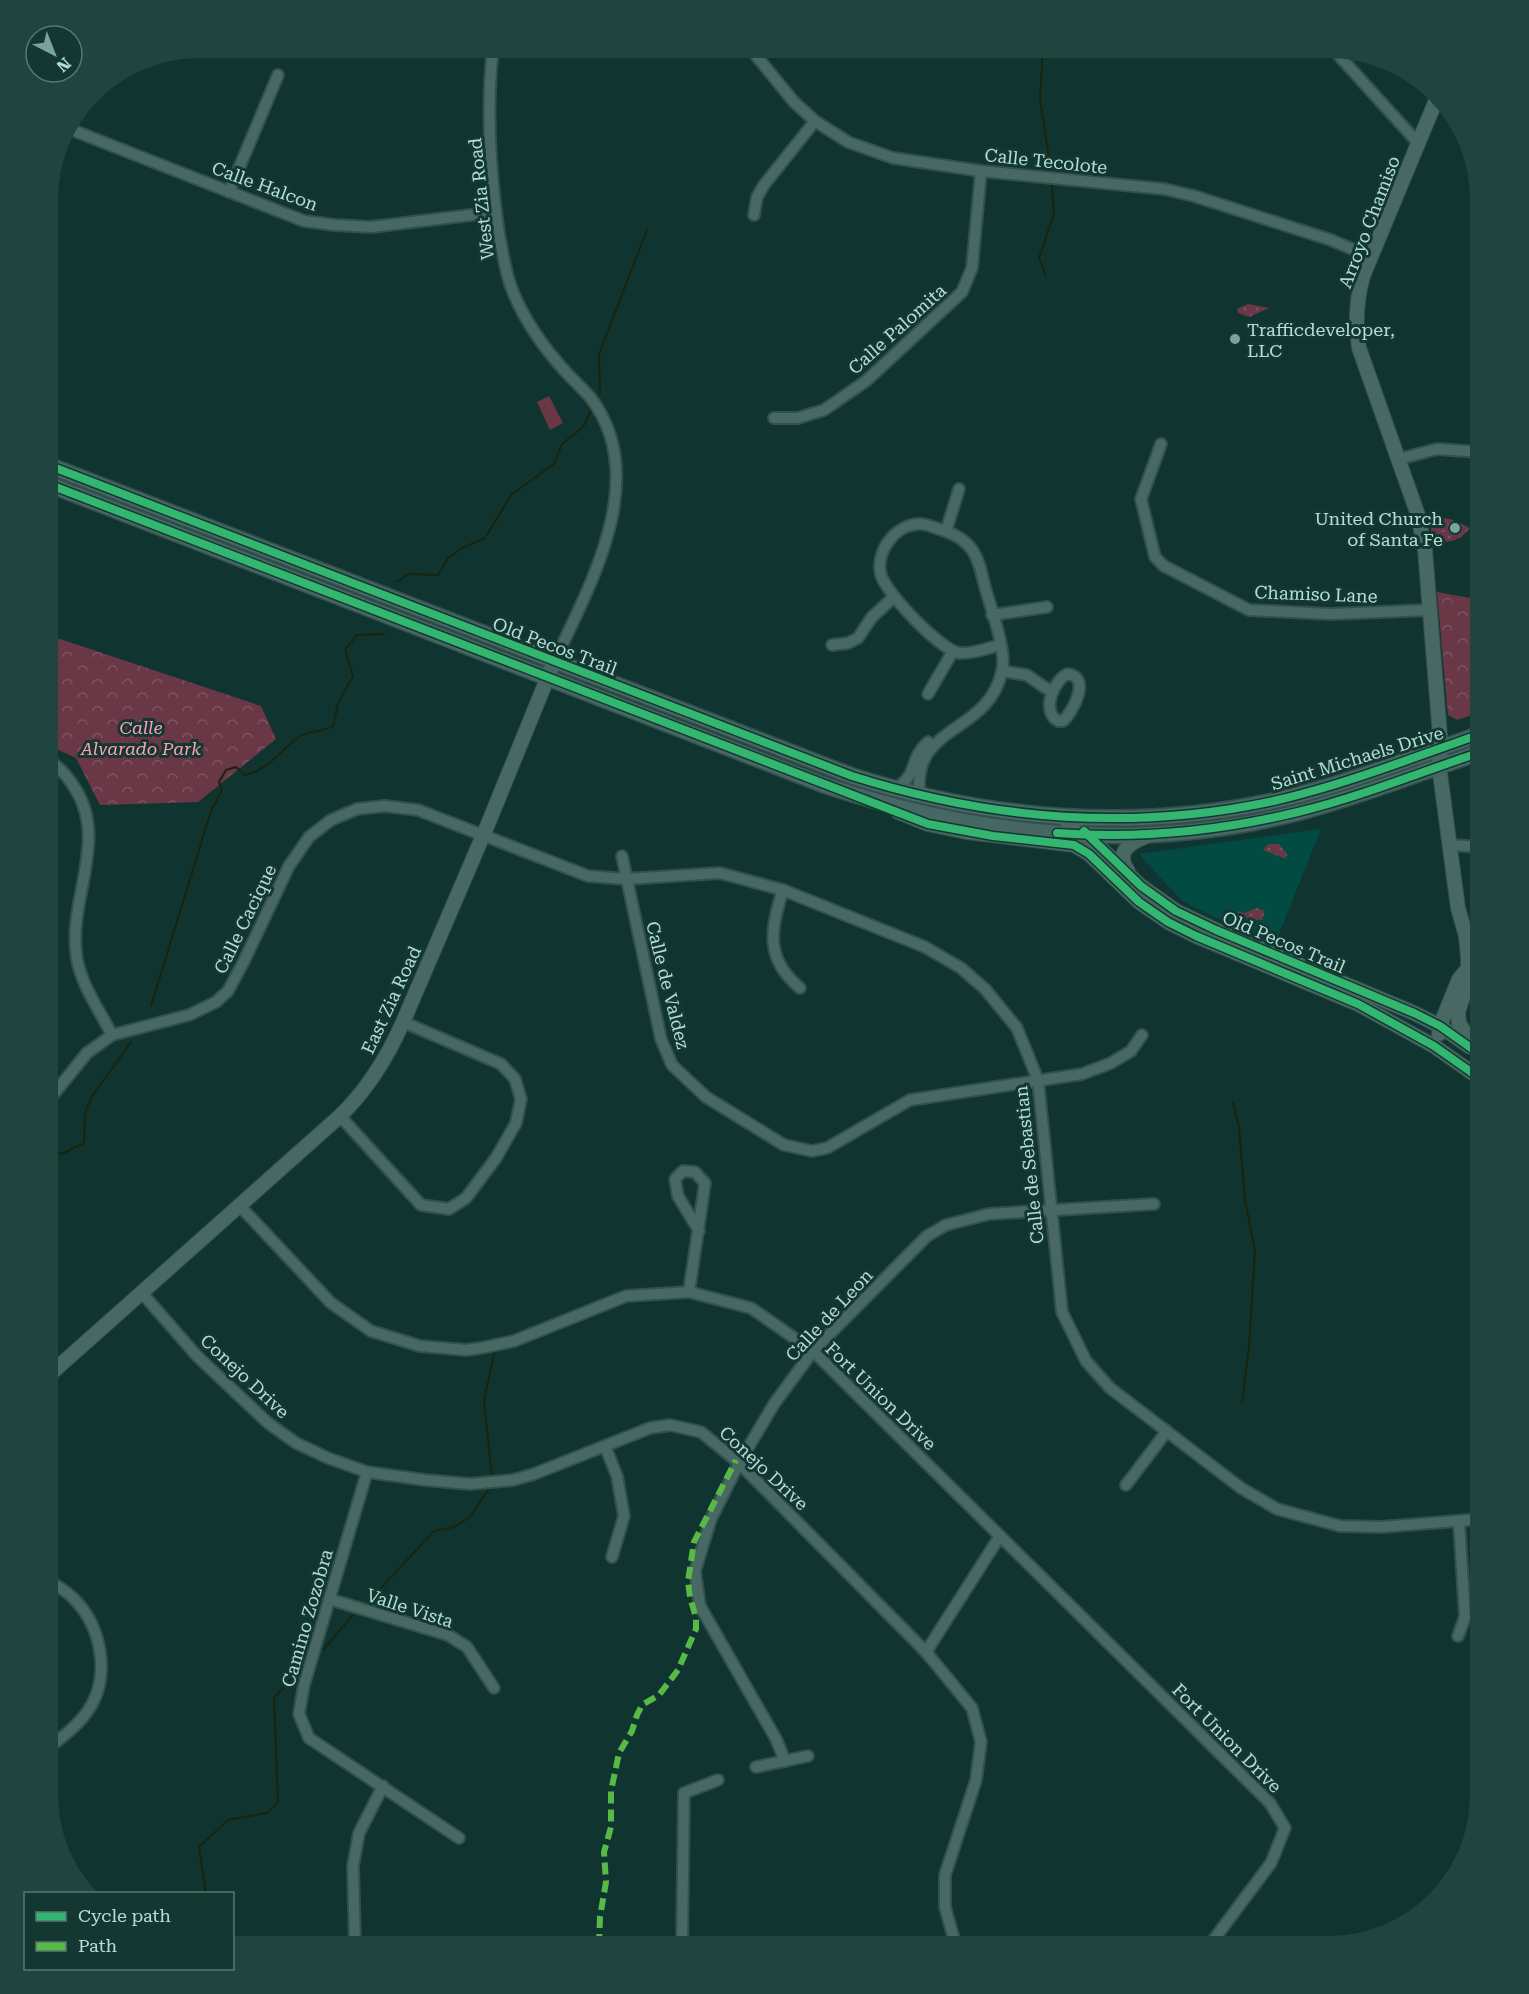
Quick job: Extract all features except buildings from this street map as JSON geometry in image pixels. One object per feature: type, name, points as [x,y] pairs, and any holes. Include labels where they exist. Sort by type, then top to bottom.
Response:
[{"type":"main road","name":"Old Pecos Trail","points":[[59,469],[831,769],[920,796],[998,811],[1061,816]]},
{"type":"main road","name":"Old Pecos Trail","points":[[59,488],[827,786],[872,801]]},
{"type":"main road","name":"Saint Michaels Drive","points":[[1061,816],[1140,817],[1230,808],[1278,800],[1337,783],[1470,738]]},
{"type":"main road","name":"Saint Michaels Drive","points":[[872,801],[995,828],[1089,835],[1155,833],[1249,822],[1300,812],[1470,756]]},
{"type":"main road","points":[[827,786],[905,803],[920,796]]},
{"type":"street","name":"West Zia Road","points":[[493,58],[490,139],[496,212],[506,271],[518,303],[545,349],[590,397],[601,414],[609,434],[614,457],[615,498],[605,547],[554,662]]},
{"type":"street","name":"Calle Tecolote","points":[[759,58],[794,102],[815,121],[848,142],[893,158],[981,171],[1164,189],[1194,196],[1331,240],[1371,257]]},
{"type":"street","points":[[1342,59],[1419,144]]},
{"type":"street","points":[[230,192],[278,75]]},
{"type":"street","name":"Arroyo Chamiso","points":[[1434,106],[1363,276],[1356,304],[1359,348],[1418,515],[1425,550],[1440,748],[1439,766],[1459,918],[1466,936],[1468,957],[1468,982],[1458,1012],[1459,1023],[1470,1037]]},
{"type":"street","points":[[754,215],[757,197],[764,185],[815,121]]},
{"type":"street","name":"Calle Halcon","points":[[76,131],[304,220],[371,227],[496,212]]},
{"type":"street","name":"Calle Palomita","points":[[774,418],[798,418],[824,410],[866,381],[962,292],[972,268],[981,171]]},
{"type":"street","name":"Chamiso Lane","points":[[1161,444],[1140,500],[1155,557],[1164,566],[1249,610],[1331,614],[1429,610]]},
{"type":"street","points":[[1399,459],[1437,449],[1470,451]]},
{"type":"street","points":[[946,531],[959,489]]},
{"type":"street","points":[[920,796],[919,776],[924,758],[931,747],[972,718],[986,705],[998,684],[1002,671],[1000,645],[980,564],[973,549],[962,539],[946,531],[925,525],[914,525],[895,534],[883,549],[880,569],[885,585],[894,597],[940,643],[953,651],[969,653],[1000,645]]},
{"type":"street","points":[[832,645],[848,643],[858,638],[872,617],[894,597]]},
{"type":"street","points":[[992,615],[1047,607]]},
{"type":"street","points":[[928,694],[953,651]]},
{"type":"street","name":"East Zia Road","points":[[58,1367],[340,1116],[362,1093],[381,1067],[404,1022],[554,662]]},
{"type":"street","points":[[1002,671],[1027,675],[1053,691]]},
{"type":"street","points":[[894,789],[908,780],[917,754],[926,743],[932,738],[950,732]]},
{"type":"street","points":[[59,767],[82,799],[87,817],[89,837],[76,920],[76,954],[79,970],[112,1035]]},
{"type":"street","name":"Old Pecos Trail","points":[[872,801],[928,824],[966,832],[1074,844],[1089,854],[1139,902],[1173,925],[1366,1008],[1434,1046],[1470,1071]]},
{"type":"street","name":"Calle Cacique","points":[[58,1088],[87,1053],[112,1035],[189,1015],[216,1002],[228,991],[289,866],[309,837],[335,818],[357,809],[385,806],[418,810],[483,836]]},
{"type":"street","name":"Old Pecos Trail","points":[[1061,816],[1089,835],[1141,886],[1166,905],[1194,920],[1414,1013],[1440,1026],[1470,1047]]},
{"type":"street","points":[[1141,886],[1125,866],[1124,855],[1132,842],[1155,833]]},
{"type":"street","name":"Calle de Sebastian","points":[[483,836],[588,876],[626,879],[720,873],[783,890],[925,947],[961,968],[985,989],[1017,1028],[1038,1080],[1062,1312],[1086,1361],[1110,1388],[1242,1488],[1277,1509],[1340,1526],[1381,1527],[1470,1520]]},
{"type":"street","points":[[1450,845],[1470,846]]},
{"type":"street","name":"Calle de Valdez","points":[[622,856],[661,1039],[672,1065],[706,1097],[784,1145],[812,1151],[827,1148],[910,1100],[1082,1074],[1111,1063],[1131,1051],[1142,1035]]},
{"type":"street","points":[[783,890],[774,918],[772,946],[786,976],[800,988]]},
{"type":"street","points":[[1470,971],[1459,979],[1439,1034],[1470,1060]]},
{"type":"street","points":[[340,1116],[422,1205],[449,1209],[466,1198],[496,1158],[516,1123],[521,1099],[515,1079],[501,1064],[404,1022]]},
{"type":"street","points":[[689,1292],[699,1231],[705,1183],[699,1175],[687,1170],[676,1176],[675,1186],[678,1196],[699,1231]]},
{"type":"street","name":"Calle de Leon","points":[[785,1761],[776,1739],[700,1606],[695,1571],[711,1520],[739,1463],[774,1404],[813,1352],[927,1236],[946,1225],[989,1214],[1154,1204]]},
{"type":"street","name":"Fort Union Drive","points":[[239,1205],[331,1303],[371,1331],[420,1346],[466,1350],[496,1345],[530,1335],[564,1319],[626,1296],[689,1292],[751,1308],[813,1352],[1270,1803],[1285,1828],[1271,1863],[1216,1936]]},
{"type":"street","name":"Conejo Drive","points":[[141,1293],[197,1356],[268,1423],[296,1443],[367,1472],[470,1484],[513,1480],[534,1474],[650,1428],[670,1425],[701,1431],[739,1463],[927,1652],[972,1708],[981,1742],[976,1780],[945,1875],[945,1907],[953,1936]]},
{"type":"street","points":[[1126,1485],[1167,1431]]},
{"type":"street","points":[[606,1446],[617,1476],[624,1516],[612,1557]]},
{"type":"street","name":"Camino Zozobra","points":[[367,1472],[304,1685],[299,1714],[309,1738],[459,1838]]},
{"type":"street","points":[[1458,1636],[1464,1617],[1459,1521]]},
{"type":"street","points":[[927,1652],[1000,1536]]},
{"type":"street","points":[[58,1587],[72,1597],[84,1611],[98,1642],[101,1659],[96,1694],[91,1705],[69,1731],[58,1740]]},
{"type":"street","name":"Valle Vista","points":[[329,1599],[448,1635],[467,1647],[494,1688]]},
{"type":"street","points":[[756,1767],[808,1756]]},
{"type":"street","points":[[682,1936],[684,1793],[718,1780]]},
{"type":"street","points":[[355,1936],[352,1866],[359,1833],[383,1786]]},
{"type":"shaded area","points":[[1321,829],[1274,946],[1182,901],[1139,854]]},
{"type":"green space","points":[[1248,304],[1269,308],[1249,317],[1238,313],[1237,309]]},
{"type":"green space","points":[[549,396],[563,423],[550,430],[537,402]]},
{"type":"green space","points":[[1441,518],[1450,519],[1470,528],[1454,540],[1433,542],[1430,521]]},
{"type":"green space","points":[[1437,592],[1470,598],[1470,716],[1457,720],[1448,715]]},
{"type":"green space","name":"Calle Alvarado Park","points":[[59,639],[261,706],[276,739],[198,802],[100,805],[76,758],[59,750]]},
{"type":"green space","points":[[1268,844],[1279,844],[1287,854],[1286,859],[1263,850]]},
{"type":"green space","points":[[1256,908],[1265,911],[1262,920],[1237,914],[1238,911],[1245,913]]},
{"type":"waterway","points":[[1042,59],[1040,99],[1051,171]]},
{"type":"waterway","points":[[1046,276],[1039,258],[1054,213],[1052,185]]},
{"type":"waterway","points":[[600,393],[599,354],[647,230]]},
{"type":"waterway","points":[[397,582],[408,574],[438,575],[448,558],[462,548],[485,538],[512,494],[554,464],[562,444],[583,427],[591,410]]},
{"type":"waterway","points":[[151,1006],[211,811],[222,790],[219,782],[226,770],[236,767],[245,775],[255,772],[263,768],[300,736],[333,726],[338,703],[353,676],[345,650],[357,635],[384,634]]},
{"type":"waterway","points":[[58,1153],[62,1154],[84,1143],[85,1113],[91,1098],[131,1042]]},
{"type":"waterway","points":[[1233,1103],[1239,1127],[1245,1201],[1255,1250],[1249,1346],[1242,1402]]},
{"type":"waterway","points":[[492,1477],[484,1401],[495,1349]]},
{"type":"waterway","points":[[368,1602],[434,1531],[454,1527],[470,1517],[491,1485]]},
{"type":"waterway","points":[[324,1649],[353,1615]]},
{"type":"waterway","points":[[206,1892],[199,1847],[228,1820],[267,1813],[278,1802],[274,1698],[302,1667]]},
{"type":"marked path","points":[[599,1936],[606,1882],[604,1852],[611,1827],[611,1791],[619,1753],[632,1731],[642,1705],[659,1695],[678,1670],[696,1629],[696,1618],[688,1581],[694,1542],[736,1460]]},
{"type":"cycle path","points":[[59,469],[852,776],[957,803],[1063,816],[1117,818],[1170,816],[1224,810],[1278,800],[1329,786],[1470,738]]},
{"type":"cycle path","points":[[59,488],[928,824],[993,836],[1074,845],[1089,854],[1139,902],[1168,922],[1358,1004],[1434,1046],[1470,1071]]},
{"type":"cycle path","points":[[1057,833],[1118,835],[1179,832],[1269,819],[1344,799],[1470,756]]},
{"type":"cycle path","points":[[1084,831],[1141,886],[1176,911],[1414,1013],[1440,1026],[1470,1047]]},
{"type":"place","name":"Trafficdeveloper, LLC","points":[[1235,339]]},
{"type":"place","name":"United Church of Santa Fe","points":[[1455,528]]}]
